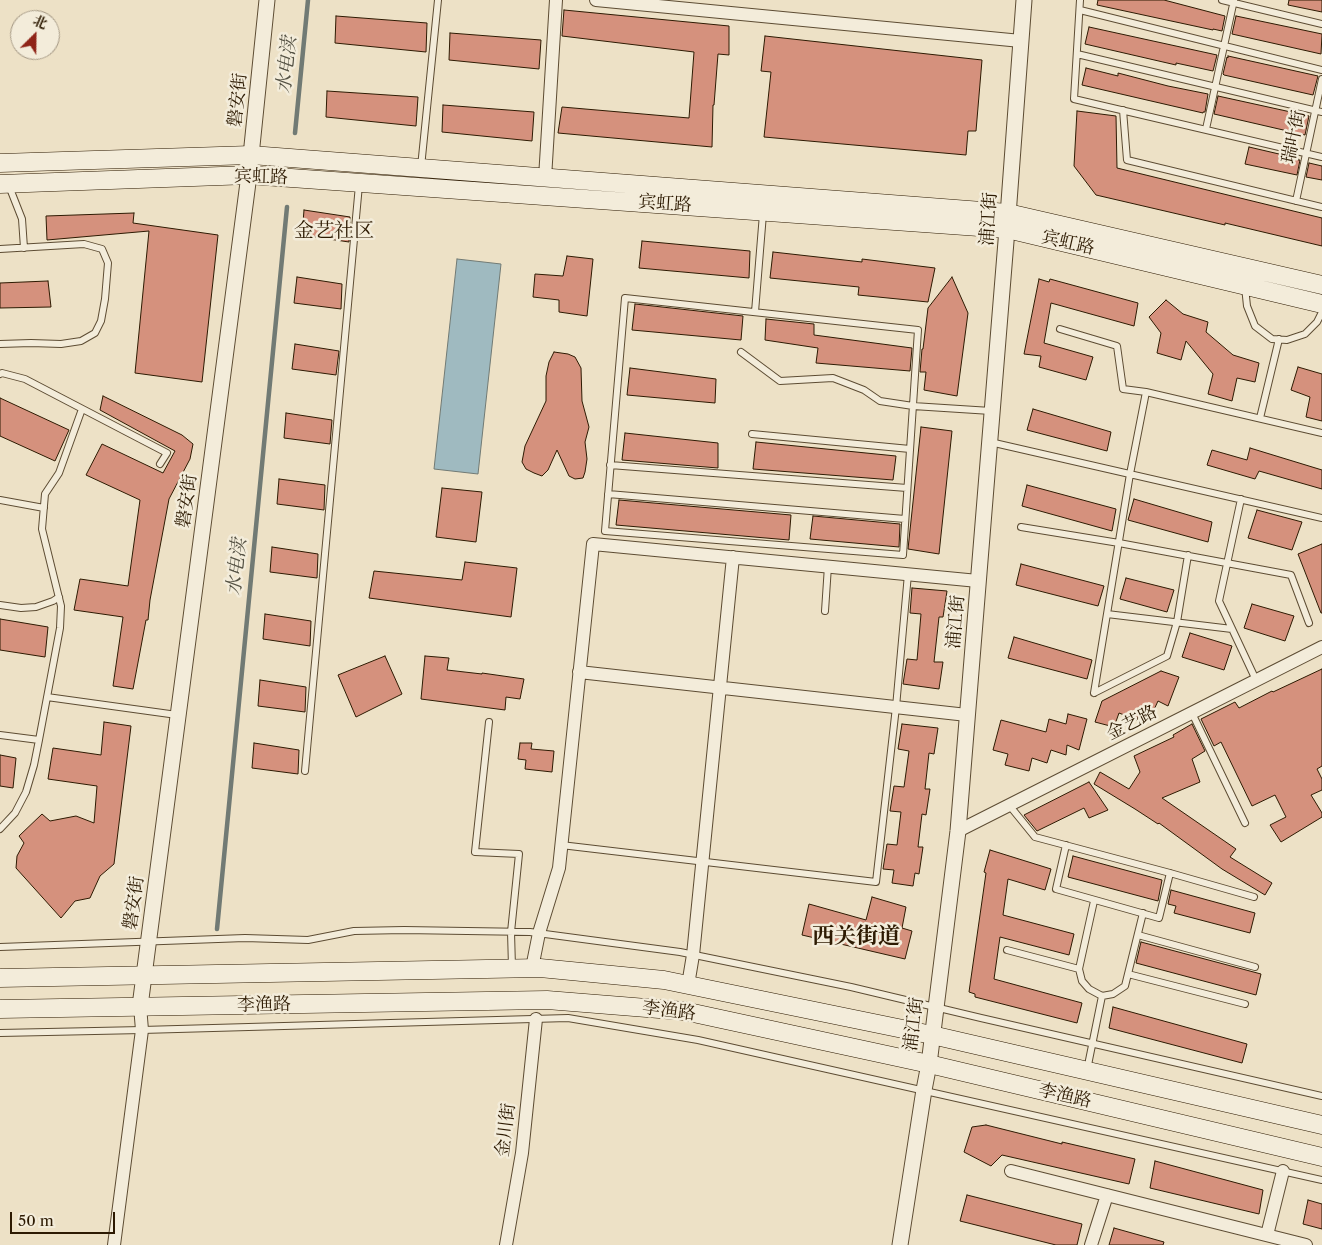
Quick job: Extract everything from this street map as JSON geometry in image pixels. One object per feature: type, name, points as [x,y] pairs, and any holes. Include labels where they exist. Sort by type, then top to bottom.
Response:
[{"type":"main road","name":"宾虹路","points":[[0,163],[251,155],[545,178],[1008,221],[1322,285]]},
{"type":"main road","name":"宾虹路","points":[[4,184],[250,175],[763,211],[1008,221],[1322,304]]},
{"type":"main road","name":"李渔路","points":[[0,978],[532,968],[664,980],[932,1035],[1322,1125]]},
{"type":"main road","name":"李渔路","points":[[0,1009],[547,1000],[684,1011],[929,1064],[1322,1157]]},
{"type":"street","name":"磐安街","points":[[140,1006],[250,175],[267,0]]},
{"type":"street","points":[[545,178],[556,0]]},
{"type":"street","points":[[596,0],[1021,41]]},
{"type":"street","name":"浦江街","points":[[900,1245],[929,1064],[958,831],[1008,221],[1024,0]]},
{"type":"street","points":[[532,968],[558,868],[593,544],[978,581]]},
{"type":"street","points":[[688,984],[693,955],[733,557]]},
{"type":"street","name":"金艺路","points":[[958,831],[1322,647]]},
{"type":"street","points":[[579,672],[968,715]]},
{"type":"street","points":[[114,1245],[142,1030],[140,1006]]},
{"type":"street","name":"金川街","points":[[506,1245],[522,1153],[536,1019]]},
{"type":"street","points":[[1011,1171],[1306,1245]]},
{"type":"street","points":[[1267,1235],[1283,1171]]},
{"type":"street","points":[[1091,1245],[1106,1195]]},
{"type":"lane","points":[[420,168],[438,0]]},
{"type":"lane","points":[[1080,0],[1074,99],[1322,157]]},
{"type":"lane","points":[[1222,0],[1234,1],[1322,24]]},
{"type":"lane","points":[[1206,129],[1234,1]]},
{"type":"lane","points":[[1080,10],[1322,70]]},
{"type":"lane","points":[[1077,54],[1319,111]]},
{"type":"lane","name":"瑞叶街","points":[[1296,201],[1306,153],[1319,111],[1322,79]]},
{"type":"lane","points":[[1123,110],[1127,160],[1322,207]]},
{"type":"lane","points":[[305,772],[360,183]]},
{"type":"lane","points":[[4,184],[22,220],[24,248]]},
{"type":"lane","points":[[755,312],[763,211]]},
{"type":"lane","points":[[0,249],[84,244],[102,249],[108,263],[101,321],[95,332],[81,341],[62,344],[0,344]]},
{"type":"lane","points":[[1245,285],[1247,306],[1255,326],[1272,339],[1287,340],[1305,334],[1317,322],[1322,312]]},
{"type":"lane","points":[[625,298],[918,330],[913,406],[903,555],[605,531],[625,298]]},
{"type":"lane","points":[[1060,329],[1117,346],[1123,388],[1322,433]]},
{"type":"lane","points":[[1260,418],[1279,339]]},
{"type":"lane","points":[[741,352],[780,381],[834,378],[864,390],[880,401],[913,406],[992,411]]},
{"type":"lane","points":[[0,374],[24,379],[167,453],[160,464]]},
{"type":"lane","points":[[1146,392],[1130,474],[1094,694],[1167,656],[1177,622],[1188,556]]},
{"type":"lane","points":[[0,829],[15,813],[26,792],[39,740],[60,628],[61,606],[42,529],[45,494],[58,473],[82,409]]},
{"type":"lane","points":[[752,434],[910,450]]},
{"type":"lane","points":[[990,442],[1322,518]]},
{"type":"lane","points":[[610,465],[907,488]]},
{"type":"lane","points":[[608,494],[905,519]]},
{"type":"lane","points":[[1241,499],[1218,601],[1256,680]]},
{"type":"lane","points":[[0,500],[44,508]]},
{"type":"lane","points":[[1021,527],[1291,575],[1310,623]]},
{"type":"lane","points":[[825,611],[828,566]]},
{"type":"lane","points":[[561,845],[876,882],[896,707],[908,574]]},
{"type":"lane","points":[[0,605],[21,608],[36,607],[59,597]]},
{"type":"lane","points":[[1107,614],[1232,629]]},
{"type":"lane","points":[[47,697],[178,715]]},
{"type":"lane","points":[[1192,713],[1245,823]]},
{"type":"lane","points":[[489,722],[475,852],[519,854],[511,932],[512,969]]},
{"type":"lane","points":[[0,735],[39,740]]},
{"type":"lane","points":[[1009,805],[1036,837],[1254,897]]},
{"type":"lane","points":[[1066,846],[1056,889],[1159,918],[1170,873]]},
{"type":"lane","points":[[1094,901],[1079,969],[1082,981],[1089,990],[1102,996],[1113,994],[1125,986],[1143,913]]},
{"type":"lane","points":[[0,947],[244,938],[308,940],[354,931],[404,930],[540,933],[628,944],[693,955],[851,987],[1322,1096]]},
{"type":"lane","points":[[1138,935],[1255,967]]},
{"type":"lane","points":[[1007,950],[1079,969]]},
{"type":"lane","points":[[1128,974],[1245,1004]]},
{"type":"lane","points":[[1087,1071],[1102,996]]},
{"type":"lane","points":[[0,1033],[568,1018],[698,1040],[1322,1180]]},
{"type":"water","points":[[457,259],[501,264],[478,474],[434,469]]},
{"type":"building","points":[[1098,0],[1164,0],[1225,16],[1222,31],[1213,30],[1097,5]]},
{"type":"building","points":[[1289,0],[1322,0],[1322,12],[1288,5]]},
{"type":"building","points":[[564,10],[729,26],[729,55],[718,54],[713,105],[712,147],[558,133],[562,107],[689,118],[694,52],[562,36]]},
{"type":"building","points":[[336,16],[427,23],[426,52],[335,43]]},
{"type":"building","points":[[1236,16],[1322,34],[1321,54],[1232,34]]},
{"type":"building","points":[[1089,27],[1217,55],[1213,71],[1176,63],[1176,65],[1085,44]]},
{"type":"building","points":[[450,33],[541,40],[539,69],[449,60]]},
{"type":"building","points":[[765,36],[982,60],[976,131],[968,131],[966,155],[764,137],[771,72],[761,71]]},
{"type":"building","points":[[1228,56],[1318,76],[1313,95],[1224,75]]},
{"type":"building","points":[[1086,68],[1118,76],[1118,73],[1208,94],[1205,112],[1082,85]]},
{"type":"building","points":[[327,91],[418,97],[416,126],[326,117]]},
{"type":"building","points":[[1218,96],[1309,116],[1305,135],[1214,114]]},
{"type":"building","points":[[443,105],[534,112],[532,141],[442,132]]},
{"type":"building","points":[[1077,111],[1116,116],[1117,168],[1322,218],[1322,246],[1096,195],[1074,166]]},
{"type":"building","points":[[1249,147],[1298,158],[1300,160],[1297,175],[1245,164]]},
{"type":"building","points":[[1309,163],[1322,166],[1322,180],[1306,177]]},
{"type":"building","points":[[304,210],[350,217],[349,242],[302,235]]},
{"type":"building","points":[[134,213],[133,223],[218,235],[202,382],[135,373],[149,231],[47,240],[46,216]]},
{"type":"building","points":[[642,241],[750,251],[749,278],[639,268]]},
{"type":"building","points":[[773,252],[862,262],[862,259],[935,268],[928,302],[858,295],[859,287],[770,278]]},
{"type":"building","points":[[567,256],[593,259],[587,316],[559,312],[559,300],[533,297],[535,274],[563,276]]},
{"type":"building","points":[[297,277],[342,284],[341,309],[294,303]]},
{"type":"building","points":[[952,277],[968,313],[957,396],[924,390],[926,372],[920,372],[928,308]]},
{"type":"building","points":[[1039,279],[1049,282],[1050,279],[1138,303],[1134,326],[1051,303],[1044,343],[1093,357],[1086,380],[1039,367],[1041,356],[1024,354]]},
{"type":"building","points":[[48,281],[51,307],[0,308],[0,283]]},
{"type":"building","points":[[1166,300],[1183,314],[1208,322],[1206,332],[1233,355],[1259,363],[1255,382],[1237,378],[1232,401],[1208,394],[1213,374],[1186,341],[1181,360],[1157,353],[1161,333],[1149,317]]},
{"type":"building","points":[[635,304],[743,316],[741,340],[632,330]]},
{"type":"building","points":[[766,319],[814,324],[814,335],[912,348],[910,371],[816,363],[818,348],[765,340]]},
{"type":"building","points":[[295,344],[339,351],[336,375],[292,369]]},
{"type":"building","points":[[554,352],[575,357],[581,368],[582,401],[589,427],[585,442],[587,459],[583,478],[575,479],[569,476],[557,450],[548,470],[542,476],[526,469],[522,462],[525,446],[546,401],[546,376],[549,362]]},
{"type":"building","points":[[1298,367],[1322,374],[1322,421],[1306,417],[1310,397],[1291,390]]},
{"type":"building","points":[[630,368],[716,379],[715,403],[627,395]]},
{"type":"building","points":[[103,396],[182,435],[193,444],[190,459],[169,499],[148,620],[146,620],[133,689],[113,686],[123,617],[74,610],[80,579],[128,586],[140,500],[86,475],[102,444],[163,473],[175,451],[100,410]]},
{"type":"building","points":[[0,398],[69,430],[55,461],[0,436]]},
{"type":"building","points":[[1033,409],[1111,432],[1107,451],[1027,430]]},
{"type":"building","points":[[286,413],[332,420],[330,444],[284,438]]},
{"type":"building","points":[[921,427],[952,431],[939,554],[908,549]]},
{"type":"building","points":[[625,433],[718,443],[718,468],[622,460]]},
{"type":"building","points":[[756,442],[896,456],[893,480],[753,469]]},
{"type":"building","points":[[1250,448],[1322,470],[1322,489],[1259,471],[1255,479],[1207,465],[1212,450],[1247,460]]},
{"type":"building","points":[[279,479],[325,485],[324,510],[277,504]]},
{"type":"building","points":[[1027,485],[1116,509],[1112,531],[1022,506]]},
{"type":"building","points":[[442,488],[482,492],[476,542],[436,537]]},
{"type":"building","points":[[1134,499],[1212,522],[1208,542],[1128,520]]},
{"type":"building","points":[[619,500],[791,515],[789,540],[616,525]]},
{"type":"building","points":[[1257,510],[1302,522],[1292,550],[1248,538]]},
{"type":"building","points":[[813,516],[900,524],[899,547],[810,539]]},
{"type":"building","points":[[1322,544],[1322,613],[1321,613],[1298,554]]},
{"type":"building","points":[[272,547],[318,554],[317,578],[270,572]]},
{"type":"building","points":[[465,562],[517,568],[511,617],[369,598],[374,571],[462,580]]},
{"type":"building","points":[[1021,564],[1104,586],[1098,606],[1016,585]]},
{"type":"building","points":[[1126,578],[1174,590],[1167,612],[1120,599]]},
{"type":"building","points":[[912,588],[947,591],[943,617],[939,617],[934,662],[943,662],[939,689],[903,684],[907,659],[917,660],[921,614],[910,613]]},
{"type":"building","points":[[1252,604],[1294,616],[1285,641],[1244,628]]},
{"type":"building","points":[[265,614],[311,621],[310,646],[263,639]]},
{"type":"building","points":[[0,619],[48,627],[45,657],[0,650]]},
{"type":"building","points":[[1190,633],[1232,646],[1224,670],[1182,657]]},
{"type":"building","points":[[1014,637],[1092,660],[1087,679],[1008,658]]},
{"type":"building","points":[[385,656],[402,694],[356,717],[338,675]]},
{"type":"building","points":[[425,656],[449,658],[447,670],[524,679],[520,699],[506,697],[505,710],[421,699]]},
{"type":"building","points":[[1322,669],[1322,766],[1317,769],[1322,779],[1322,790],[1311,795],[1322,813],[1322,817],[1281,842],[1270,825],[1286,817],[1275,795],[1252,806],[1221,742],[1214,746],[1201,719],[1235,702],[1239,708]]},
{"type":"building","points":[[1161,671],[1179,677],[1168,706],[1158,701],[1152,714],[1140,710],[1137,720],[1119,713],[1114,727],[1095,722],[1102,701]]},
{"type":"building","points":[[260,680],[306,687],[305,712],[258,706]]},
{"type":"building","points":[[1068,714],[1087,719],[1079,750],[1067,745],[1066,755],[1051,750],[1047,763],[1032,758],[1029,771],[1005,765],[1008,754],[993,750],[1001,720],[1046,732],[1049,719],[1066,724]]},
{"type":"building","points":[[104,722],[131,726],[114,864],[100,876],[90,898],[75,901],[61,918],[16,868],[17,856],[24,843],[19,836],[42,814],[50,821],[76,816],[94,823],[97,786],[48,779],[53,748],[101,755]]},
{"type":"building","points":[[902,724],[938,728],[934,754],[929,753],[925,789],[930,789],[926,815],[922,814],[918,847],[923,847],[919,874],[915,873],[913,886],[892,883],[894,870],[883,869],[887,844],[897,845],[901,812],[890,811],[894,786],[904,787],[909,751],[898,749]]},
{"type":"building","points":[[1192,724],[1205,751],[1192,759],[1200,782],[1162,798],[1236,849],[1230,857],[1272,883],[1265,895],[1222,869],[1159,823],[1094,784],[1100,772],[1129,789],[1140,772],[1134,756],[1174,737],[1173,735]]},
{"type":"building","points":[[254,743],[299,750],[298,774],[252,768]]},
{"type":"building","points":[[520,743],[532,743],[531,749],[554,751],[552,772],[525,769],[526,760],[518,759]]},
{"type":"building","points":[[0,755],[16,758],[13,788],[0,786]]},
{"type":"building","points":[[1089,782],[1108,810],[1089,818],[1084,808],[1037,831],[1024,815]]},
{"type":"building","points":[[990,850],[1051,869],[1045,890],[1008,879],[1003,915],[1074,934],[1069,955],[1000,937],[994,979],[1082,1003],[1077,1023],[975,997],[975,994],[969,992],[986,873],[984,872]]},
{"type":"building","points":[[1073,856],[1162,880],[1158,901],[1068,877]]},
{"type":"building","points":[[1171,890],[1255,913],[1250,933],[1174,913],[1176,906],[1168,904]]},
{"type":"building","points":[[872,897],[906,907],[902,928],[912,931],[905,959],[802,935],[809,904],[866,920]]},
{"type":"building","points":[[1141,942],[1261,974],[1256,995],[1136,963]]},
{"type":"building","points":[[1113,1007],[1247,1044],[1242,1063],[1109,1028]]},
{"type":"building","points":[[986,1125],[1062,1144],[1062,1142],[1135,1159],[1129,1184],[1002,1155],[991,1166],[964,1152],[972,1127]]},
{"type":"building","points":[[1155,1161],[1263,1190],[1259,1214],[1150,1188]]},
{"type":"building","points":[[967,1195],[1082,1224],[1077,1245],[1056,1245],[960,1221]]},
{"type":"building","points":[[1308,1200],[1322,1204],[1322,1229],[1303,1224]]},
{"type":"building","points":[[1114,1228],[1164,1242],[1163,1245],[1109,1245]]},
{"type":"waterway","name":"水电渎","points":[[295,133],[308,0]]},
{"type":"waterway","name":"水电渎","points":[[217,929],[287,207]]},
{"type":"district","name":"金艺社区","points":[[334,231]]},
{"type":"district","name":"西关街道","points":[[856,937]]}]
